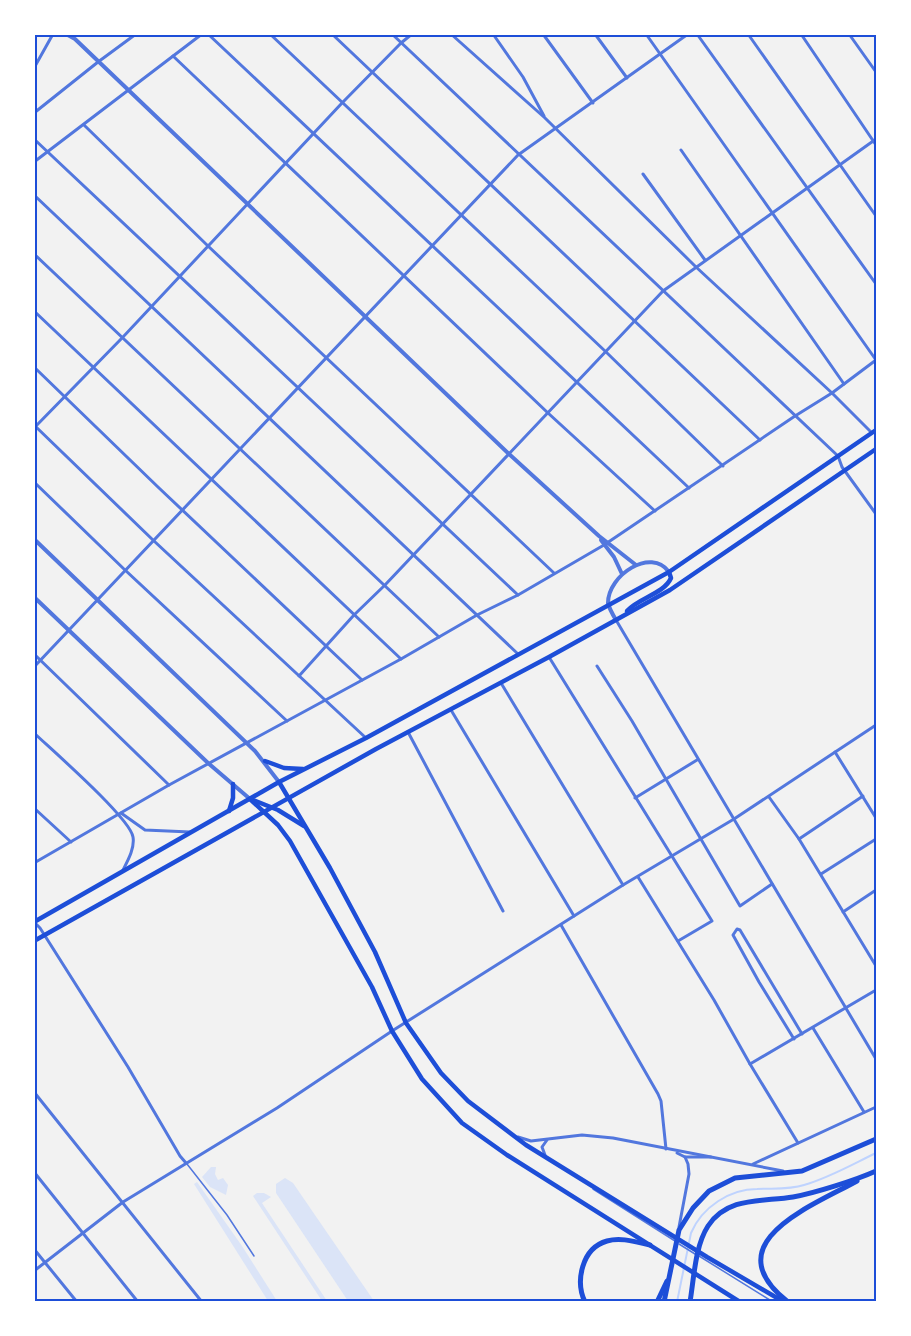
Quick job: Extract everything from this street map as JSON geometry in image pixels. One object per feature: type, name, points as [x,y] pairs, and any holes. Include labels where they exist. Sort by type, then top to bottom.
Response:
[{"type":"main road","points":[[35,922],[279,782],[366,738],[669,572],[874,432]]},
{"type":"main road","points":[[34,941],[408,732],[677,586],[876,449]]},
{"type":"main road","points":[[625,614],[637,603],[668,584],[669,572]]},
{"type":"main road","points":[[265,761],[284,768],[306,769]]},
{"type":"main road","points":[[279,782],[375,952],[406,1023],[441,1073],[468,1101],[512,1135],[706,1258],[786,1302]]},
{"type":"main road","points":[[229,811],[233,798],[233,784]]},
{"type":"main road","points":[[250,800],[272,808],[306,827]]},
{"type":"main road","points":[[250,800],[278,825],[297,852],[372,987],[392,1031],[422,1079],[462,1123],[507,1155],[740,1302]]},
{"type":"main road","points":[[664,1302],[679,1230],[703,1197],[726,1181],[794,1173],[840,1156],[876,1139]]},
{"type":"main road","points":[[786,1302],[771,1287],[763,1271],[761,1258],[766,1240],[774,1230],[787,1221],[876,1171]]},
{"type":"main road","points":[[690,1302],[700,1243],[708,1226],[723,1211],[741,1203],[793,1197],[866,1176]]},
{"type":"main road","points":[[585,1302],[580,1290],[580,1274],[584,1261],[593,1249],[600,1243],[615,1239],[650,1245]]},
{"type":"main road","points":[[657,1302],[669,1277]]},
{"type":"street","points":[[34,68],[53,34]]},
{"type":"street","points":[[34,113],[136,34]]},
{"type":"street","points":[[34,162],[202,34]]},
{"type":"street","points":[[208,34],[689,488]]},
{"type":"street","points":[[270,34],[723,466]]},
{"type":"street","points":[[332,34],[760,440]]},
{"type":"street","points":[[392,34],[838,456],[845,471],[876,513]]},
{"type":"street","points":[[366,738],[35,427],[94,368],[371,72],[412,34]]},
{"type":"street","points":[[451,34],[545,118],[696,267],[874,432]]},
{"type":"street","points":[[493,34],[523,77],[545,118]]},
{"type":"street","points":[[543,34],[593,103]]},
{"type":"street","points":[[595,34],[627,78]]},
{"type":"street","points":[[34,863],[208,763],[401,659],[477,615],[518,595],[606,543],[832,393],[876,360],[646,34]]},
{"type":"street","points":[[34,667],[518,155],[688,34]]},
{"type":"street","points":[[697,34],[876,284]]},
{"type":"street","points":[[748,34],[876,216]]},
{"type":"street","points":[[299,676],[354,615],[663,291],[876,141],[801,34]]},
{"type":"street","points":[[849,34],[876,72]]},
{"type":"street","points":[[70,36],[509,454],[606,543],[636,565]]},
{"type":"street","points":[[173,56],[548,413],[655,511]]},
{"type":"street","points":[[84,125],[208,246],[554,573]]},
{"type":"street","points":[[34,139],[518,595]]},
{"type":"street","points":[[681,150],[844,384]]},
{"type":"street","points":[[643,174],[705,261]]},
{"type":"street","points":[[34,195],[518,654]]},
{"type":"street","points":[[34,254],[439,637]]},
{"type":"street","points":[[34,311],[401,659]]},
{"type":"street","points":[[34,367],[362,680]]},
{"type":"street","points":[[34,482],[287,721]]},
{"type":"street","points":[[34,539],[247,743],[265,761],[279,782]]},
{"type":"street","points":[[606,543],[622,574]]},
{"type":"street","points":[[669,572],[665,567],[656,564],[636,565],[622,574],[612,586],[608,605],[697,760],[876,1059]]},
{"type":"street","points":[[34,597],[208,763],[250,800]]},
{"type":"street","points":[[34,654],[169,785]]},
{"type":"street","points":[[549,657],[712,921],[678,941]]},
{"type":"street","points":[[597,666],[632,721],[740,906],[772,884]]},
{"type":"street","points":[[501,683],[623,885]]},
{"type":"street","points":[[451,710],[574,916]]},
{"type":"street","points":[[34,1271],[123,1202],[283,1104],[392,1031],[623,885],[734,819],[876,725]]},
{"type":"street","points":[[408,732],[503,911]]},
{"type":"street","points":[[34,734],[114,809],[130,828],[133,839],[122,872]]},
{"type":"street","points":[[835,752],[876,818]]},
{"type":"street","points":[[634,798],[697,760]]},
{"type":"street","points":[[769,796],[799,839],[876,966]]},
{"type":"street","points":[[799,839],[863,796]]},
{"type":"street","points":[[34,808],[71,842]]},
{"type":"street","points":[[119,814],[145,830],[194,832]]},
{"type":"street","points":[[821,874],[876,839]]},
{"type":"street","points":[[638,876],[798,1143]]},
{"type":"street","points":[[843,912],[876,890]]},
{"type":"street","points":[[35,922],[186,1163]]},
{"type":"street","points":[[561,926],[661,1101],[666,1149]]},
{"type":"street","points":[[794,1039],[740,951],[733,935],[736,929],[740,930],[802,1034]]},
{"type":"street","points":[[750,1064],[876,990]]},
{"type":"street","points":[[813,1028],[864,1112]]},
{"type":"street","points":[[34,1092],[202,1302]]},
{"type":"street","points":[[752,1165],[876,1107]]},
{"type":"street","points":[[512,1135],[527,1140],[594,1136],[666,1149],[685,1157],[716,1156]]},
{"type":"street","points":[[548,1158],[543,1153],[542,1147],[549,1139]]},
{"type":"street","points":[[672,1151],[716,1156],[794,1173]]},
{"type":"street","points":[[679,1230],[689,1174],[685,1157]]},
{"type":"street","points":[[34,1172],[138,1302]]},
{"type":"street","points":[[34,1249],[76,1302]]},
{"type":"lane","points":[[186,1163],[227,1215],[254,1256]]},
{"type":"lane","points":[[586,1182],[595,1192],[706,1258],[773,1302]]},
{"type":"shaded area","points":[[211,1167],[216,1167],[215,1174],[218,1180],[223,1178],[228,1185],[226,1195],[210,1187],[202,1177]]},
{"type":"shaded area","points":[[285,1178],[293,1183],[374,1301],[348,1301],[276,1193],[276,1184]]},
{"type":"shaded area","points":[[197,1182],[277,1301],[268,1301],[194,1184]]},
{"type":"shaded area","points":[[257,1193],[264,1193],[271,1197],[262,1203],[327,1301],[322,1301],[253,1196]]},
{"type":"waterway","points":[[677,1302],[691,1233],[702,1215],[718,1201],[747,1190],[798,1187],[832,1175],[876,1153]]}]
